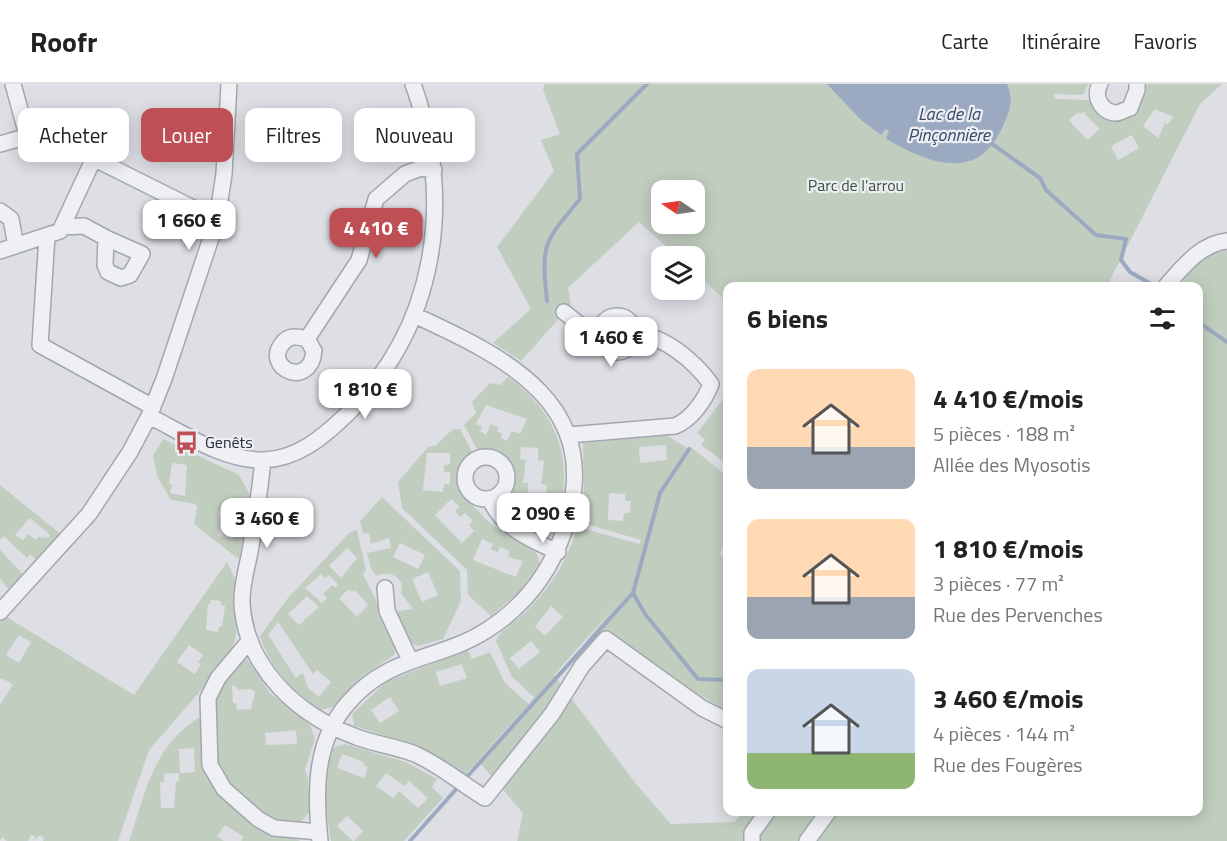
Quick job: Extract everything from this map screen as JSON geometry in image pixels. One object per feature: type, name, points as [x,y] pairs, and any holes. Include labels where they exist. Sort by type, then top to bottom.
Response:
[{"type":"street","points":[[13,84],[19,108]]},
{"type":"street","points":[[0,612],[89,514],[130,453],[151,412],[216,220],[224,174],[229,84]]},
{"type":"street","points":[[47,236],[40,345],[216,449],[242,458],[263,460],[282,457],[310,446],[362,399],[399,350],[425,282],[433,243],[436,201],[434,170],[421,106],[413,84]]},
{"type":"street","points":[[1100,84],[1097,89],[1098,101],[1105,110],[1117,113],[1130,108],[1137,84]]},
{"type":"street","points":[[0,144],[18,141]]},
{"type":"street","points":[[0,251],[60,231],[92,162]]},
{"type":"street","points":[[102,162],[216,220]]},
{"type":"street","points":[[307,339],[359,260],[376,199],[392,182],[405,174],[421,168],[434,170]]},
{"type":"street","points":[[0,211],[11,219],[16,246]]},
{"type":"street","points":[[62,228],[84,226],[106,237]]},
{"type":"street","points":[[1170,282],[1197,252],[1215,242],[1227,241]]},
{"type":"street","points":[[564,312],[599,340],[608,351],[620,353],[632,346],[636,334],[632,322],[620,315],[608,318],[599,327],[599,340]]},
{"type":"street","points":[[250,640],[211,687],[207,717],[210,765],[224,789],[258,819],[274,828],[320,837],[317,774],[331,727],[346,704],[363,686],[381,673],[485,632],[504,618],[536,587],[558,552],[573,499],[574,455],[569,435],[548,400],[519,373],[445,330],[414,315]]},
{"type":"street","points":[[569,435],[675,426],[686,422],[708,393],[711,384],[705,376],[665,342],[653,335],[636,334]]},
{"type":"street","points":[[263,460],[260,497],[242,603],[250,640],[257,658],[280,688],[295,702],[331,727],[356,738],[414,754],[484,798],[552,714],[582,666],[606,639],[702,708],[723,718]]},
{"type":"street","points":[[490,499],[495,512],[506,523],[558,552]]},
{"type":"street","points":[[385,588],[387,611],[410,660]]},
{"type":"street","points":[[752,841],[752,833],[764,816]]},
{"type":"street","points":[[807,841],[825,816]]},
{"type":"green space","name":"Parc de l'arrou","points":[[545,84],[1088,84],[1083,95],[1054,94],[1055,99],[1090,100],[1095,111],[1103,117],[1113,119],[1124,118],[1141,84],[1222,84],[1200,104],[1109,282],[723,282],[723,298],[705,281],[705,246],[666,246],[652,234],[705,234],[705,180],[651,180],[651,233],[639,222],[568,288],[571,305],[521,361],[493,343],[531,309],[497,247],[554,171],[541,140],[560,134],[543,90]],"holes":[[[1155,109],[1173,117],[1168,124],[1165,123],[1158,138],[1143,126]],[[1078,112],[1080,114],[1083,112],[1100,129],[1087,140],[1069,120]],[[1132,135],[1139,148],[1118,160],[1111,146]]]},
{"type":"green space","points":[[1227,251],[1227,841],[517,841],[523,813],[480,763],[520,714],[465,775],[423,748],[354,726],[352,714],[387,681],[468,650],[472,659],[490,652],[505,683],[529,704],[534,697],[512,677],[496,641],[498,637],[543,594],[569,551],[577,527],[640,544],[641,540],[579,522],[584,491],[583,443],[666,435],[687,448],[680,460],[691,447],[723,473],[723,545],[720,554],[723,557],[723,710],[645,661],[587,640],[624,596],[554,675],[636,784],[671,824],[734,822],[739,816],[1203,816],[1203,282],[1183,282],[1200,262],[1212,255]],"holes":[[[666,445],[667,460],[640,463],[639,447]],[[609,493],[625,494],[625,501],[631,501],[630,513],[624,513],[623,521],[608,520]],[[551,606],[563,617],[545,636],[535,627]],[[531,641],[540,652],[519,669],[510,658]],[[462,664],[467,678],[440,686],[436,672]],[[390,697],[399,711],[380,723],[371,710]]]},
{"type":"green space","points":[[508,377],[527,392],[552,426],[560,445],[564,486],[561,508],[555,531],[543,536],[516,521],[506,508],[506,501],[514,481],[513,466],[505,456],[499,453],[478,451],[464,425],[476,413],[472,402],[490,383],[500,385]],"holes":[[[486,405],[527,419],[520,434],[512,431],[507,441],[501,438],[502,434],[497,431],[499,428],[491,424],[486,435],[480,431],[482,427],[476,424]],[[521,447],[538,448],[538,460],[544,461],[541,484],[547,485],[546,502],[540,502],[541,518],[524,517],[524,508],[513,507],[513,500],[518,500],[518,495],[528,495],[528,483],[523,483],[526,460],[520,459]]]},
{"type":"green space","points":[[723,399],[723,461],[701,445],[705,440],[697,433]]},
{"type":"green space","points":[[453,429],[460,429],[473,454],[463,464],[460,474],[462,486],[468,498],[487,520],[506,535],[535,551],[539,559],[540,564],[518,593],[491,616],[468,595],[467,570],[402,508],[398,482],[428,447],[435,446]],"holes":[[[427,453],[450,453],[450,464],[444,465],[444,472],[450,472],[450,484],[444,484],[443,492],[423,490]],[[451,499],[460,507],[455,511],[460,517],[465,513],[473,521],[469,525],[474,531],[462,543],[435,515]],[[482,539],[493,544],[491,549],[498,552],[500,547],[510,551],[508,557],[523,561],[516,577],[473,560]]]},
{"type":"green space","points":[[163,439],[239,475],[251,497],[240,558],[194,524],[197,507],[195,504],[171,500],[157,476],[153,456]],"holes":[[[172,463],[187,465],[185,496],[170,493]],[[219,511],[236,514],[233,539],[218,536],[222,517],[218,516]]]},
{"type":"green space","points":[[0,485],[62,535],[60,542],[33,564],[36,560],[30,554],[27,558],[4,536],[0,540]],"holes":[[[30,518],[50,535],[48,538],[38,537],[36,540],[28,534],[23,540],[15,535]]]},
{"type":"green space","points":[[382,497],[460,571],[461,601],[443,639],[418,646],[408,642],[393,612],[413,609],[401,593],[402,584],[391,574],[376,576],[367,553],[391,548],[389,538],[371,544],[369,533],[363,534],[360,521]],"holes":[[[400,543],[425,555],[418,569],[393,557]],[[428,572],[438,595],[422,602],[412,579]]]},
{"type":"green space","points":[[357,530],[366,570],[363,574],[398,645],[394,655],[360,678],[333,707],[321,710],[301,695],[276,669],[260,636],[288,598],[350,532]],"holes":[[[347,548],[357,558],[341,578],[329,566]],[[321,574],[325,578],[329,575],[338,584],[335,587],[332,585],[323,594],[327,598],[322,603],[305,588]],[[349,589],[352,592],[355,590],[368,605],[357,617],[339,598]],[[307,596],[319,607],[299,625],[288,614]],[[278,622],[313,674],[317,670],[331,682],[319,697],[308,688],[303,673],[296,678],[268,635]]]},
{"type":"green space","points":[[0,550],[23,574],[8,589],[0,578]]},
{"type":"green space","points":[[227,562],[236,581],[234,607],[237,631],[233,648],[203,688],[149,750],[118,841],[43,841],[44,838],[40,835],[33,841],[35,837],[31,834],[28,841],[7,841],[2,837],[0,840],[0,705],[13,684],[0,678],[0,622],[5,616],[134,695]],"holes":[[[211,600],[221,601],[221,605],[225,606],[222,626],[219,627],[218,632],[206,630],[208,604]],[[19,635],[31,642],[19,663],[6,655]],[[189,645],[203,655],[198,662],[201,664],[195,674],[177,662]]]},
{"type":"green space","points":[[247,659],[270,693],[310,725],[315,739],[305,770],[308,778],[310,812],[298,825],[279,823],[265,816],[228,785],[215,764],[215,695],[239,660]],"holes":[[[232,686],[236,686],[238,690],[251,689],[255,692],[251,709],[237,710],[236,703],[233,703]],[[296,730],[297,744],[266,745],[265,733]]]},
{"type":"green space","points":[[198,718],[202,718],[209,777],[300,841],[241,841],[244,837],[225,825],[217,836],[224,841],[129,841],[146,788],[160,757],[183,730]],"holes":[[[194,748],[195,772],[180,773],[179,749]],[[179,773],[179,781],[176,781],[174,808],[161,808],[160,782],[164,782],[164,774]]]},
{"type":"green space","points":[[345,744],[406,762],[437,779],[432,787],[443,798],[404,841],[354,841],[363,831],[347,816],[337,826],[353,841],[331,841],[327,817],[326,783],[333,748]],"holes":[[[342,754],[364,762],[363,765],[368,767],[364,778],[337,768]],[[386,773],[404,786],[409,781],[428,798],[418,808],[399,791],[393,798],[376,786]]]},
{"type":"water","name":"Lac de la Pinçonnière","points":[[827,84],[1007,84],[1010,106],[1002,128],[992,145],[979,156],[966,162],[951,163],[920,156],[888,140],[886,138],[889,131],[886,129],[881,135],[861,120]]},
{"type":"waterway","points":[[547,301],[544,267],[547,245],[558,225],[580,199],[577,154],[647,84]]},
{"type":"waterway","points":[[988,141],[1040,178],[1046,190],[1096,235],[1126,239],[1121,260],[1130,272],[1148,282]]},
{"type":"waterway","points":[[1203,325],[1227,342]]},
{"type":"waterway","points":[[464,780],[633,593],[660,493],[689,449]]},
{"type":"waterway","points":[[633,593],[645,614],[698,679],[723,680]]},
{"type":"waterway","points":[[410,841],[459,786]]},
{"type":"place","name":"Genêts","points":[[187,442]]}]
